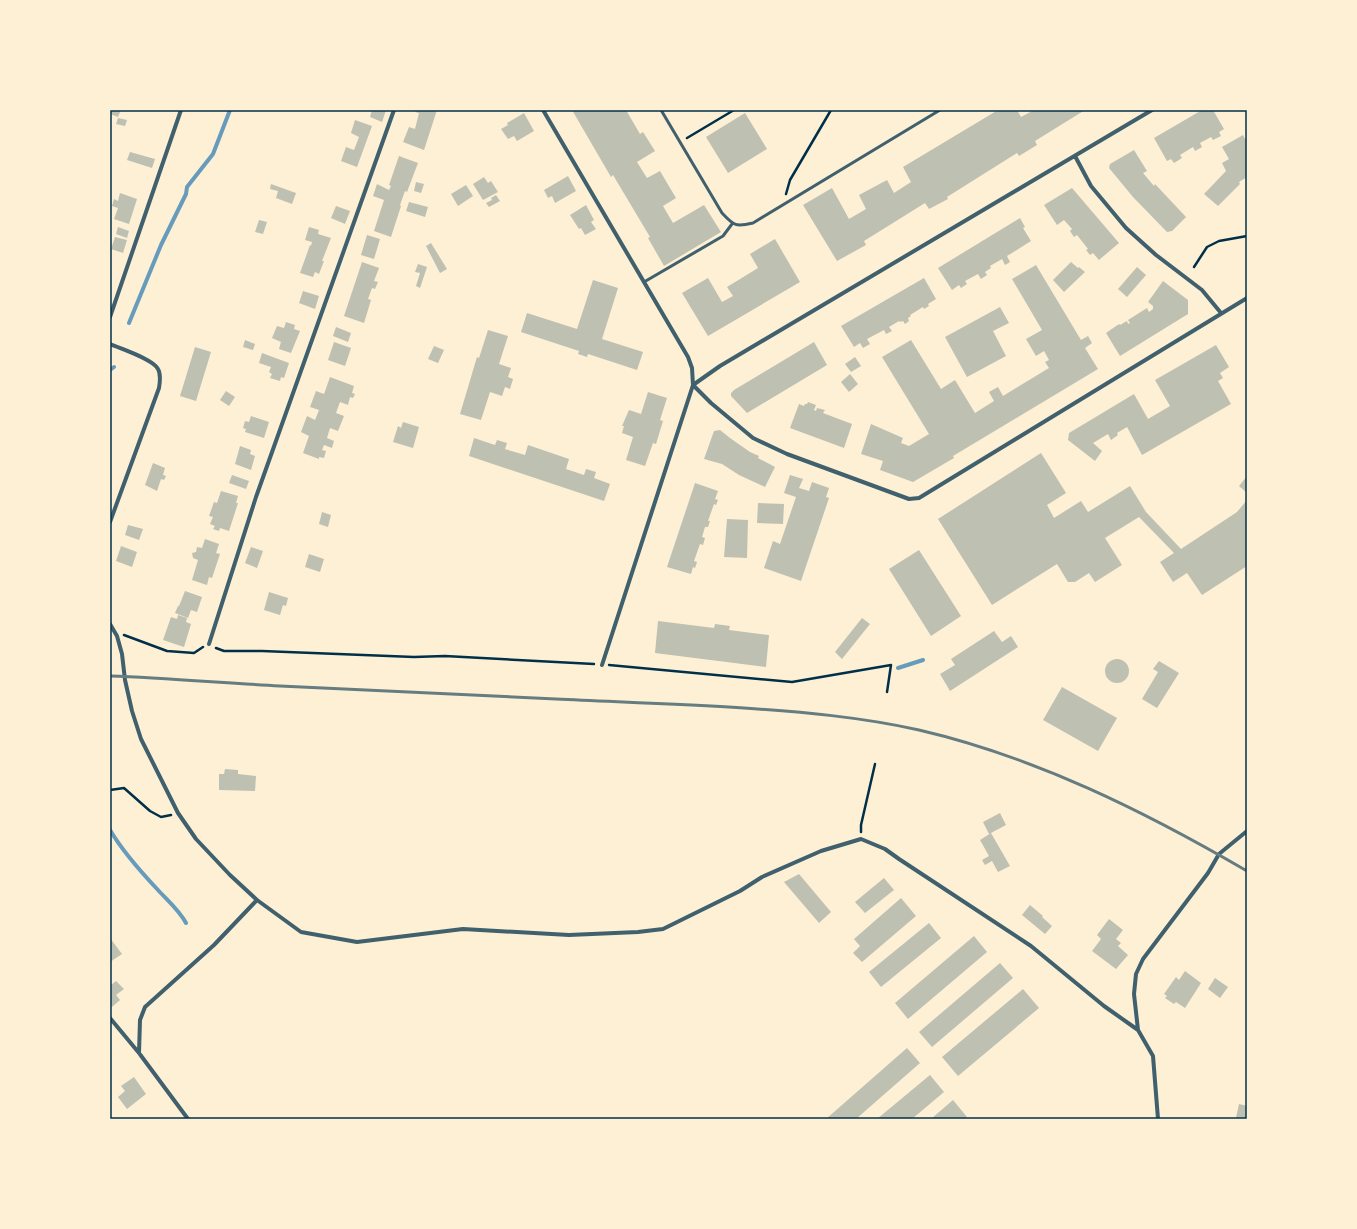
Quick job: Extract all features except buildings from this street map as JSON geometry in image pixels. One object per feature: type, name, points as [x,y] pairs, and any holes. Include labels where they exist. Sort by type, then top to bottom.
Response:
[{"type":"street","points":[[110,317],[181,110]]},
{"type":"street","points":[[209,644],[256,497],[394,110]]},
{"type":"street","points":[[543,110],[688,356],[692,368],[693,385],[602,665]]},
{"type":"street","points":[[693,385],[720,366],[1152,110]]},
{"type":"street","points":[[1075,156],[1090,186],[1126,228],[1156,255],[1202,290],[1221,313]]},
{"type":"street","points":[[693,385],[710,403],[753,438],[787,454],[902,497],[909,499],[919,498],[1247,298]]},
{"type":"street","points":[[110,344],[147,359],[158,368],[160,378],[159,388],[110,522]]},
{"type":"street","points":[[110,624],[118,636],[125,680],[132,711],[141,739],[154,769],[178,813],[196,839],[230,875],[257,900],[301,932],[357,942],[463,929],[570,935],[663,930],[740,891],[762,877],[820,851],[860,839],[885,849],[1031,946],[1104,1006],[1138,1030]]},
{"type":"street","points":[[1158,1119],[1153,1056],[1138,1030],[1134,994],[1136,974],[1143,959],[1208,873],[1220,854],[1247,831]]},
{"type":"street","points":[[138,1053],[140,1020],[145,1007],[214,945],[257,900]]},
{"type":"street","points":[[110,1018],[188,1119]]},
{"type":"lane","points":[[660,110],[722,213],[732,224],[741,226],[753,223],[940,110]]},
{"type":"lane","points":[[644,282],[723,236],[732,224]]},
{"type":"path","points":[[680,142],[734,110]]},
{"type":"path","points":[[783,204],[790,180],[831,110]]},
{"type":"path","points":[[1194,267],[1207,247],[1219,241],[1247,236]]},
{"type":"path","points":[[118,636],[126,635],[167,651],[194,653],[209,644]]},
{"type":"path","points":[[210,638],[214,646],[224,651],[414,657],[444,656],[602,665],[792,682],[892,665],[887,692]]},
{"type":"path","points":[[860,839],[861,825],[875,764]]},
{"type":"path","points":[[110,790],[124,788],[150,811],[161,817],[178,813]]},
{"type":"waterway","points":[[129,323],[161,245],[186,194],[187,187],[213,154],[230,110]]},
{"type":"waterway","points":[[110,370],[114,367]]},
{"type":"waterway","points":[[898,668],[923,660]]},
{"type":"waterway","points":[[110,830],[132,862],[177,910],[186,923]]},
{"type":"railway","points":[[110,676],[349,690],[720,707],[810,713],[897,725],[962,741],[1005,755],[1088,788],[1169,827],[1247,871]]}]
